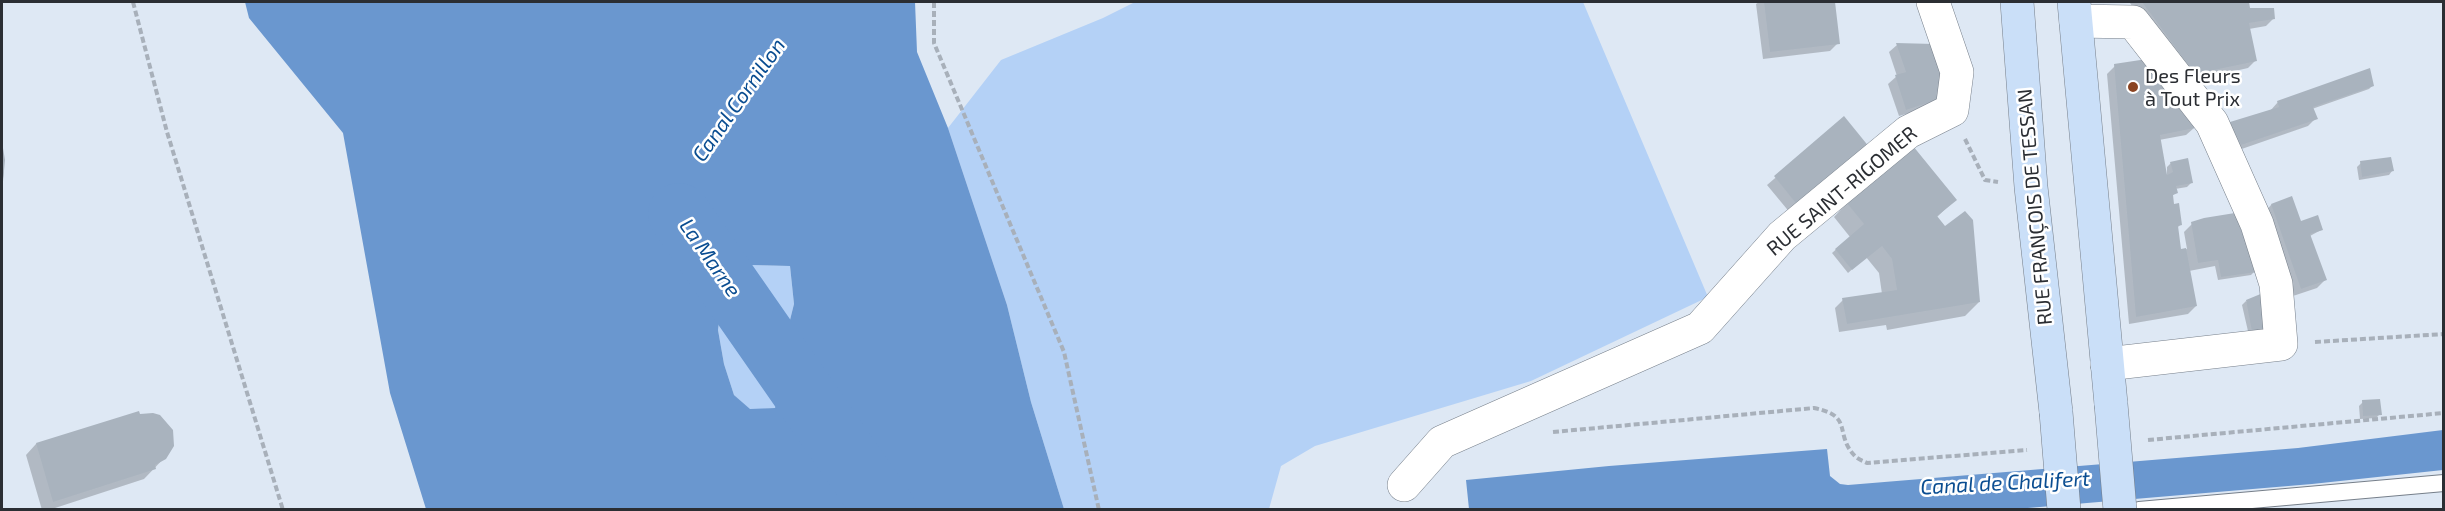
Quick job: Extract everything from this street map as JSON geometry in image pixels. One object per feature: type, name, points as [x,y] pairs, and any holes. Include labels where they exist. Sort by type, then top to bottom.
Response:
[{"type":"main road","name":"RUE FRANÇOIS DE TESSAN","points":[[2017,2],[2031,187],[2056,412],[2064,510]]},
{"type":"main road","points":[[2075,11],[2120,510]]},
{"type":"street","points":[[1933,2],[1956,72],[1952,110]]},
{"type":"street","points":[[2075,11],[2133,22],[2212,123],[2257,224],[2277,284],[2281,344],[2107,364]]},
{"type":"street","name":"RUE SAINT-RIGOMER","points":[[1404,485],[1442,442],[1700,328],[1782,236],[1908,132],[1952,110]]},
{"type":"lane","points":[[2139,510],[2444,483]]},
{"type":"path","points":[[133,2],[167,132],[283,510]]},
{"type":"path","points":[[934,2],[934,43],[1064,352],[1100,510]]},
{"type":"path","points":[[1952,110],[1985,180],[2031,187]]},
{"type":"path","points":[[2281,344],[2444,334]]},
{"type":"path","points":[[1546,432],[1814,408],[1830,411],[1839,418],[1843,436],[1854,455],[1867,463],[2033,449]]},
{"type":"path","points":[[2140,440],[2444,413]]},
{"type":"shaded area","points":[[1135,2],[1583,2],[1708,297],[1531,381],[1315,446],[1281,466],[1269,509],[1064,509],[1031,402],[1007,305],[948,128],[1001,60],[1103,18]]},
{"type":"shaded area","points":[[751,265],[790,266],[794,304],[785,340],[786,383],[776,408],[750,410],[734,395],[724,364],[718,330],[722,299],[730,273]]},
{"type":"water","name":"Canal Cornillon","points":[[245,2],[915,2],[917,52],[948,128],[1007,305],[1031,402],[1064,509],[426,509],[390,393],[343,133],[249,18]],"holes":[[[751,265],[790,266],[794,304],[785,340],[786,383],[775,408],[750,409],[734,395],[724,364],[718,330],[722,299],[730,273]]]},
{"type":"water","name":"Canal de Chalifert","points":[[2443,430],[2443,470],[2312,484],[2016,509],[1469,509],[1466,480],[1827,449],[1830,476],[1840,484],[1848,485],[2298,448]]},
{"type":"building","points":[[1764,2],[1835,2],[1840,44],[1770,52]]},
{"type":"building","points":[[2142,2],[2249,2],[2250,8],[2274,8],[2275,19],[2249,23],[2257,61],[2195,74]]},
{"type":"building","points":[[1896,43],[1934,44],[1946,97],[1906,110],[1895,75],[1906,72]]},
{"type":"building","points":[[2147,59],[2195,128],[2160,135],[2167,175],[2173,172],[2170,162],[2188,158],[2193,183],[2176,186],[2178,193],[2173,195],[2174,204],[2179,203],[2182,225],[2178,226],[2181,249],[2186,248],[2197,306],[2136,317],[2114,64]]},
{"type":"building","points":[[2370,68],[2374,86],[2313,107],[2318,119],[2241,145],[2230,122],[2279,107],[2277,101]]},
{"type":"building","points":[[1844,116],[1870,148],[1799,207],[1774,176]]},
{"type":"building","points":[[2,142],[5,160],[2,192]]},
{"type":"building","points":[[1913,146],[1957,200],[1937,216],[1945,226],[1965,211],[1973,220],[1980,302],[1847,324],[1842,298],[1897,290],[1892,259],[1882,246],[1852,270],[1835,249],[1864,224],[1846,202]]},
{"type":"building","points":[[2391,157],[2394,171],[2362,177],[2360,161]]},
{"type":"building","points":[[2292,196],[2301,221],[2318,215],[2323,230],[2310,234],[2327,280],[2301,289],[2271,204]]},
{"type":"building","points":[[2235,213],[2257,272],[2221,277],[2218,260],[2198,263],[2191,222]]},
{"type":"building","points":[[2263,293],[2267,336],[2253,337],[2246,300]]},
{"type":"building","points":[[2380,399],[2382,415],[2363,416],[2362,400]]},
{"type":"building","points":[[139,411],[140,414],[160,415],[173,430],[174,446],[166,459],[155,465],[156,469],[53,502],[36,443]]},
{"type":"waterway","name":"La Marne","points":[[679,214],[885,510]]},
{"type":"place","name":"Des Fleurs à Tout Prix","points":[[2133,87]]}]
